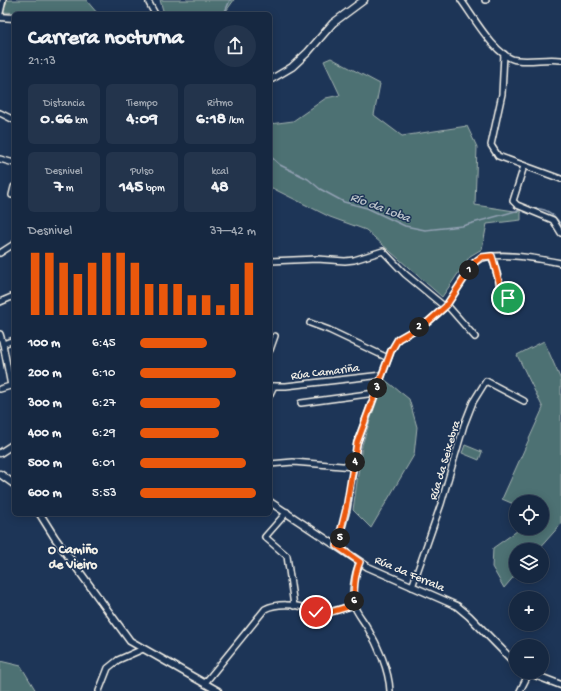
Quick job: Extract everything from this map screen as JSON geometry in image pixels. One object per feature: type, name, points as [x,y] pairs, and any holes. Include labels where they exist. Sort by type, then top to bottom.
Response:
[{"type":"street","points":[[0,13],[3,0]]},
{"type":"street","points":[[272,79],[292,67],[308,52],[333,23],[364,0]]},
{"type":"street","points":[[461,0],[490,42],[504,54],[516,60],[561,60]]},
{"type":"street","points":[[149,3],[154,12]]},
{"type":"street","points":[[0,17],[12,18]]},
{"type":"street","points":[[504,54],[502,94],[491,145],[498,156],[561,178]]},
{"type":"street","points":[[0,113],[12,119]]},
{"type":"street","points":[[0,158],[12,163]]},
{"type":"street","points":[[524,166],[513,201],[517,205],[553,220],[561,233]]},
{"type":"street","points":[[0,253],[12,245]]},
{"type":"street","points":[[272,261],[317,259],[354,260],[383,251],[405,274],[446,306],[475,337]]},
{"type":"street","points":[[337,546],[346,509],[357,443],[388,358],[398,339],[428,322],[446,306],[475,262],[481,257],[492,256],[539,259],[561,263]]},
{"type":"street","points":[[492,256],[503,296],[508,298]]},
{"type":"street","points":[[0,302],[12,297]]},
{"type":"street","points":[[310,323],[330,330],[388,358]]},
{"type":"street","points":[[0,334],[12,382]]},
{"type":"street","points":[[272,344],[275,336]]},
{"type":"street","points":[[3,344],[12,341]]},
{"type":"street","name":"Rúa Camariña","points":[[272,386],[382,375]]},
{"type":"street","name":"Rúa da Seixebra","points":[[412,587],[441,504],[464,425],[473,402],[486,381],[524,400]]},
{"type":"street","points":[[0,389],[12,386]]},
{"type":"street","points":[[301,403],[375,393]]},
{"type":"street","points":[[0,453],[12,445]]},
{"type":"street","points":[[272,464],[293,462],[354,467]]},
{"type":"street","points":[[0,474],[12,483]]},
{"type":"street","name":"Rúa da Ferrala","points":[[272,503],[360,562],[384,575],[457,606],[469,616],[509,657]]},
{"type":"street","points":[[286,512],[265,537],[287,556],[294,606]]},
{"type":"street","points":[[41,516],[55,538],[130,641],[218,691]]},
{"type":"street","points":[[360,562],[357,569],[354,588],[354,605],[368,628],[384,664],[390,691]]},
{"type":"street","points":[[205,683],[265,609],[272,606],[294,606],[316,612],[331,612],[354,605]]},
{"type":"street","points":[[99,691],[108,668],[118,660],[142,649]]},
{"type":"street","points":[[520,691],[525,679]]},
{"type":"street","points":[[546,679],[561,685]]},
{"type":"green space","points":[[7,0],[86,0],[96,12],[39,11],[3,12]]},
{"type":"green space","points":[[160,0],[234,0],[225,12],[163,12]]},
{"type":"green space","points":[[331,58],[380,84],[374,115],[402,136],[467,126],[477,147],[475,205],[521,212],[521,220],[487,224],[482,249],[470,256],[442,297],[366,230],[330,217],[272,188],[272,124],[293,121],[326,98],[340,95],[324,61]]},
{"type":"green space","points":[[544,341],[561,380],[561,524],[544,543],[509,543],[509,582],[504,588],[492,567],[493,548],[511,535],[549,535],[549,495],[509,495],[509,502],[502,499],[543,408],[517,355]]},
{"type":"green space","points":[[384,379],[409,399],[417,427],[414,455],[371,528],[353,510],[362,445]]},
{"type":"green space","points":[[465,445],[482,452],[479,460],[462,453]]},
{"type":"green space","points":[[0,661],[21,666],[36,691],[0,691]]},
{"type":"waterway","name":"Río da Loba","points":[[225,12],[230,0]]},
{"type":"waterway","name":"Río da Loba","points":[[272,158],[280,165],[308,179],[320,189],[344,202],[367,208],[405,226],[425,230],[462,226],[523,209]]},
{"type":"waterway","name":"Río da Loba","points":[[530,208],[544,210],[552,214],[561,225]]},
{"type":"district","name":"O Camiño de Vieiro","points":[[73,556]]},
{"type":"route","points":[[316,612],[331,612],[354,605],[354,588],[357,569],[360,562],[337,546],[346,509],[357,443],[391,351],[398,339],[428,322],[446,306],[475,262],[481,257],[492,256],[503,296],[508,298]]}]
